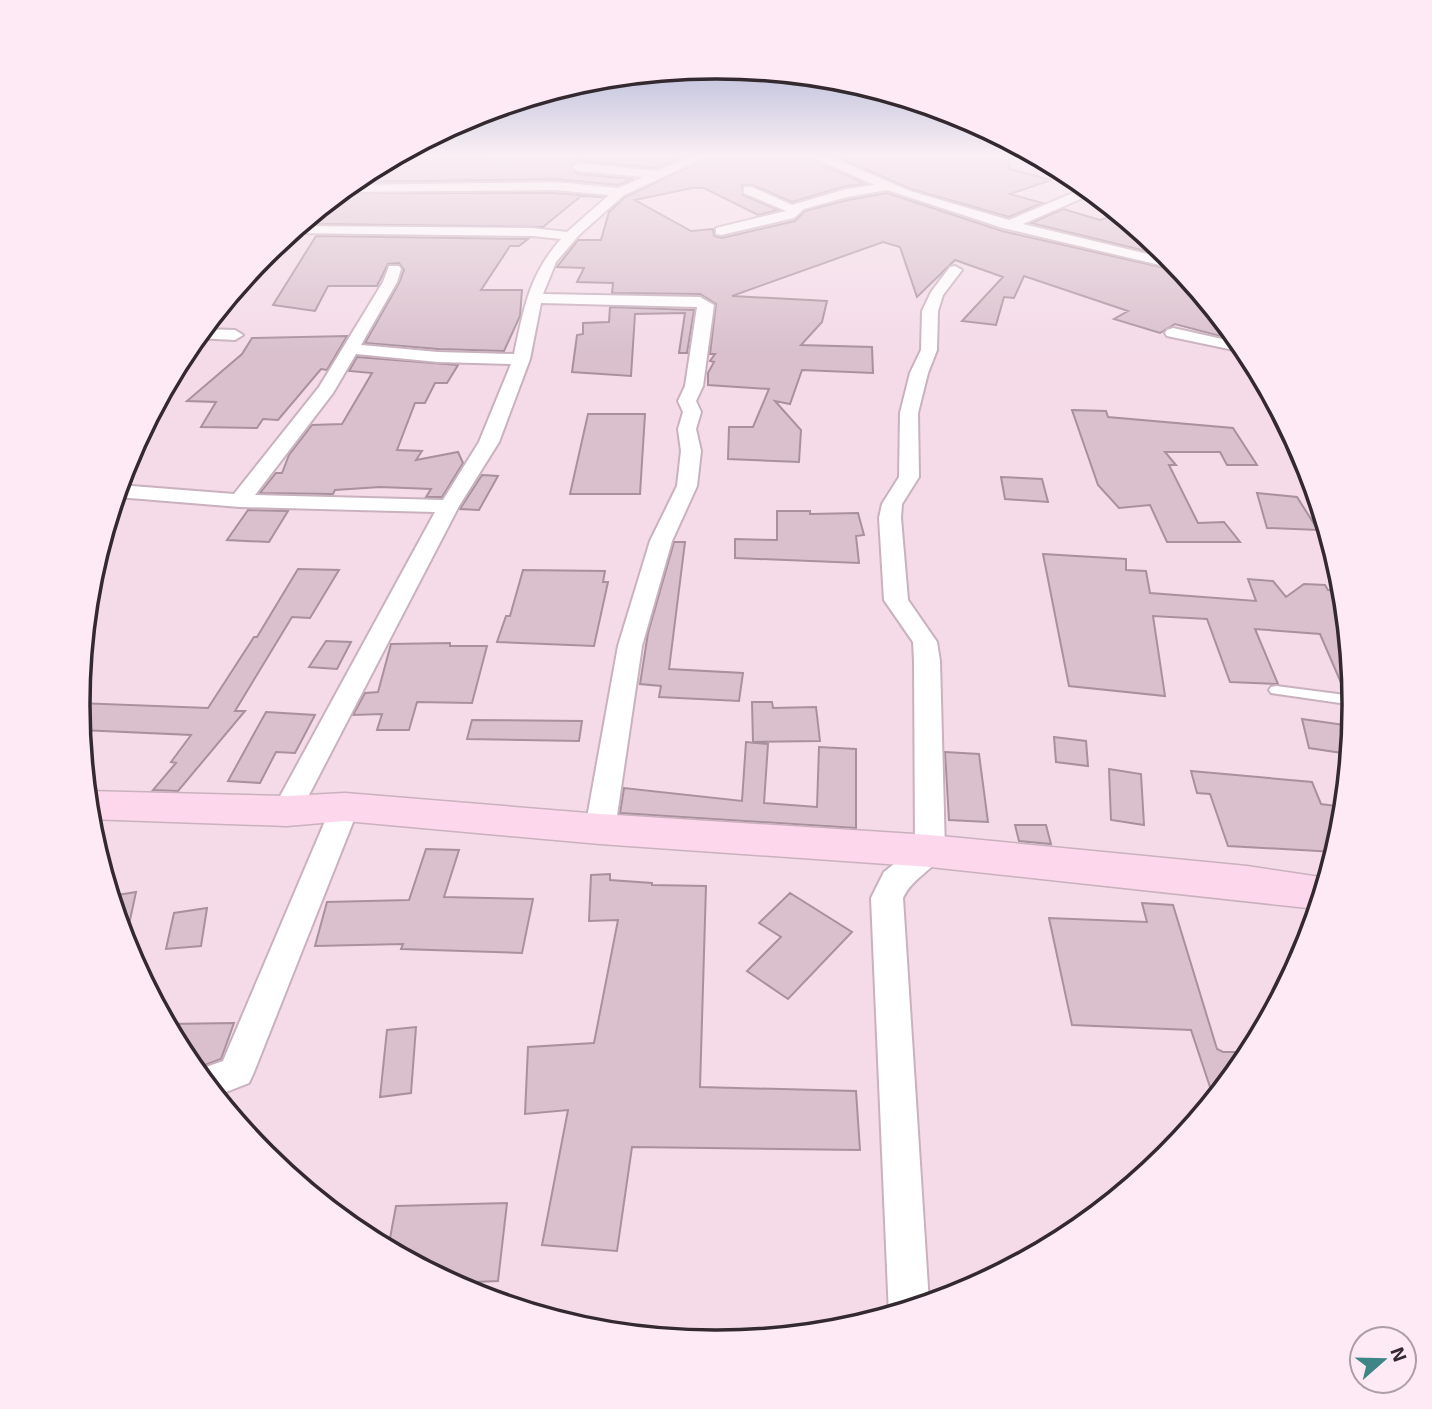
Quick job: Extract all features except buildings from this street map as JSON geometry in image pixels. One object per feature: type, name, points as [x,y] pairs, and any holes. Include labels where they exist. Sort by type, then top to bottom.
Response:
[{"type":"street","points":[[287,811],[449,506],[489,442],[521,359],[534,298],[549,261],[587,222]]},
{"type":"street","points":[[721,231],[760,222]]},
{"type":"street","points":[[998,222],[1156,260]]},
{"type":"street","points":[[1008,225],[1016,222]]},
{"type":"street","points":[[308,230],[532,232],[571,236]]},
{"type":"street","points":[[1141,256],[1148,253]]},
{"type":"street","points":[[240,501],[327,388],[390,282],[394,269]]},
{"type":"street","points":[[930,851],[925,642],[896,600],[890,518],[892,504],[909,477],[909,413],[919,373],[929,350],[930,311],[936,295],[955,270]]},
{"type":"street","points":[[534,298],[700,302],[706,305],[694,386],[687,401],[692,412],[687,429],[691,451],[687,486],[661,541],[630,646],[600,829]]},
{"type":"street","points":[[1173,333],[1227,345]]},
{"type":"street","points":[[212,334],[235,335]]},
{"type":"street","points":[[351,349],[438,357],[521,359]]},
{"type":"street","points":[[127,492],[240,501],[449,506]]},
{"type":"street","points":[[99,805],[287,811],[345,807],[600,829],[930,851],[1313,892]]},
{"type":"street","points":[[216,1079],[236,1072],[345,807]]},
{"type":"street","points":[[907,1300],[887,898],[895,880],[930,851]]},
{"type":"lane","points":[[1276,690],[1342,699]]}]
